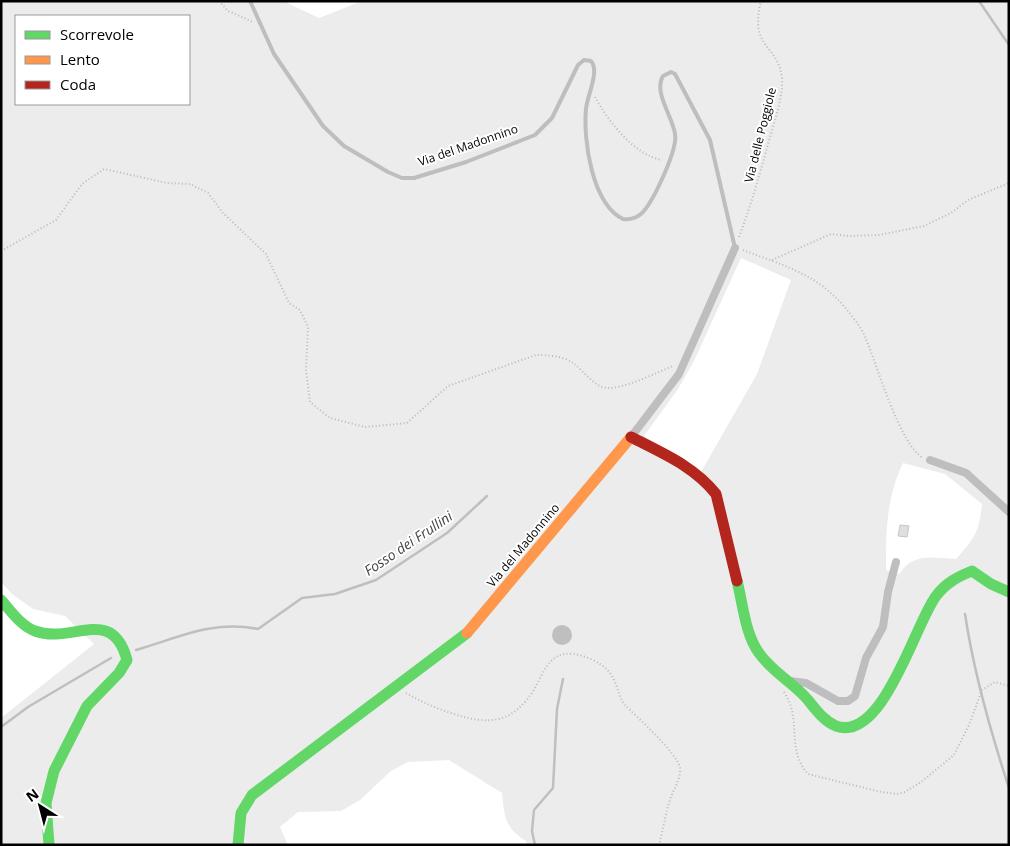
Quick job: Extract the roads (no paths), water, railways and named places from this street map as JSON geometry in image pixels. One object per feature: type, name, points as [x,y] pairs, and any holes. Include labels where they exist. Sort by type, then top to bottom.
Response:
[{"type":"street","points":[[735,248],[679,374],[632,437],[687,469],[707,484],[716,495],[721,508],[728,551],[751,636],[759,654],[786,685],[826,720],[836,726],[847,727],[863,720],[876,709],[885,697],[901,668],[921,624],[946,582],[952,576],[972,571],[991,584],[1009,592]]},
{"type":"street","name":"Via del Madonnino","points":[[238,845],[241,813],[252,796],[398,687],[469,631],[632,437]]},
{"type":"street","points":[[930,460],[966,473],[1009,512]]},
{"type":"street","points":[[786,685],[806,683],[838,701],[848,702],[855,696],[866,658],[883,626],[888,592],[896,562]]},
{"type":"street","points":[[1,600],[22,623],[41,633],[110,630],[120,637],[126,647],[127,660],[118,673],[87,706],[54,771],[46,803],[49,845]]},
{"type":"lane","name":"Via del Madonnino","points":[[250,1],[260,26],[280,64],[328,132],[356,153],[402,178],[414,178],[466,162],[535,135],[552,118],[575,69],[584,60],[591,61],[594,66],[586,113],[590,162],[600,190],[612,213],[629,220],[641,214],[670,162],[676,145],[675,132],[660,86],[663,76],[671,72],[677,78],[710,140],[727,221],[735,248]]},
{"type":"waterway","points":[[979,1],[1009,45]]},
{"type":"waterway","name":"Fosso dei Frullini","points":[[136,650],[210,629],[225,627],[258,629],[302,598],[335,594],[376,580],[447,533],[487,496]]},
{"type":"waterway","points":[[965,614],[983,702],[1009,788]]},
{"type":"waterway","name":"Fosso dei Frullini","points":[[1,727],[28,707],[111,658]]},
{"type":"waterway","points":[[535,845],[532,831],[534,810],[553,788],[557,709],[563,679]]}]
